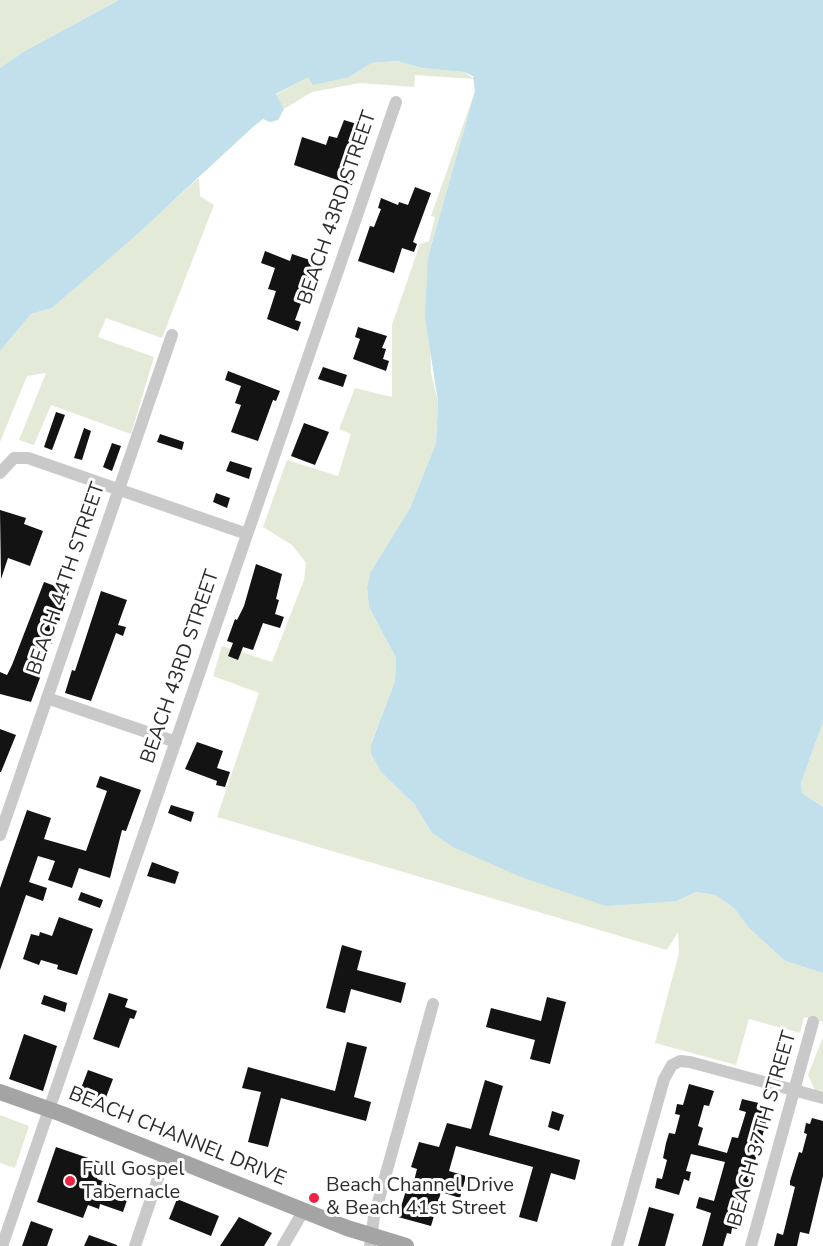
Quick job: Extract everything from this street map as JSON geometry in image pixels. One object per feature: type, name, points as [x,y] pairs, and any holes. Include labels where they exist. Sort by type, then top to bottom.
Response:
[{"type":"main road","name":"BEACH CHANNEL DRIVE","points":[[0,1092],[49,1109],[304,1210],[371,1241],[406,1246]]},
{"type":"street","name":"BEACH 43RD STREET","points":[[2,1246],[396,102]]},
{"type":"street","name":"BEACH 44TH STREET","points":[[0,835],[172,335]]},
{"type":"street","points":[[0,472],[14,458],[33,459],[247,534]]},
{"type":"street","points":[[47,698],[176,742]]},
{"type":"street","points":[[371,1241],[374,1217],[433,1004]]},
{"type":"street","name":"BEACH 37TH STREET","points":[[751,1246],[813,1022]]},
{"type":"street","points":[[617,1246],[664,1079],[670,1067],[680,1061],[690,1062],[823,1098]]},
{"type":"street","points":[[135,1246],[166,1155]]},
{"type":"street","points":[[283,1246],[304,1210]]},
{"type":"green space","points":[[0,0],[119,0],[23,52],[0,68]]},
{"type":"green space","points":[[397,61],[422,68],[464,72],[474,79],[415,75],[414,87],[360,83],[312,92],[284,109],[276,95],[308,76],[349,77],[372,63]]},
{"type":"green space","points":[[475,91],[428,257],[431,373],[438,402],[436,443],[410,508],[370,573],[367,588],[369,607],[396,658],[395,681],[371,743],[371,754],[381,772],[415,805],[431,832],[677,901],[696,892],[715,895],[734,908],[749,928],[785,961],[823,973],[823,1022],[804,1017],[800,1033],[749,1019],[736,1065],[655,1043],[679,953],[678,932],[667,950],[217,817],[259,693],[213,676],[222,646],[272,662],[304,580],[306,563],[292,545],[263,527],[287,460],[338,476],[351,434],[339,429],[355,388],[392,397],[392,325],[420,244],[429,241],[435,217],[431,216]]},
{"type":"green space","points":[[199,178],[200,196],[214,205],[162,338],[106,318],[98,337],[154,357],[131,434],[51,405],[34,445],[19,440],[46,373],[27,376],[0,442],[0,351],[31,314],[52,308]]},
{"type":"green space","points":[[823,722],[823,807],[802,793],[801,783]]},
{"type":"green space","points":[[823,1037],[823,1091],[815,1090],[808,1075]]},
{"type":"green space","points":[[0,1115],[29,1126],[15,1168],[0,1163]]},
{"type":"water","points":[[119,0],[823,0],[823,722],[801,783],[802,793],[823,807],[823,973],[785,961],[749,928],[734,908],[715,895],[696,892],[677,901],[606,906],[521,877],[453,847],[431,832],[415,805],[381,772],[371,754],[371,744],[395,681],[396,658],[369,607],[367,588],[370,573],[410,508],[436,443],[438,402],[425,317],[428,257],[475,91],[473,76],[464,72],[422,68],[397,61],[372,63],[349,77],[313,85],[308,77],[276,94],[284,109],[278,120],[270,122],[263,119],[254,126],[134,237],[52,308],[31,314],[0,351],[0,68],[23,52]]},
{"type":"building","points":[[344,120],[370,128],[363,147],[352,143],[345,168],[355,174],[352,185],[294,165],[302,137],[326,145],[329,136],[337,138]]},
{"type":"building","points":[[415,187],[431,193],[413,242],[417,244],[414,252],[402,248],[394,273],[358,261],[370,226],[374,227],[381,209],[378,208],[381,198],[398,205],[399,202],[408,205]]},
{"type":"building","points":[[265,251],[290,261],[292,254],[316,262],[295,320],[301,322],[298,331],[267,319],[276,291],[268,289],[275,268],[261,263]]},
{"type":"building","points":[[358,327],[387,336],[382,348],[386,349],[383,359],[389,361],[386,371],[353,359],[360,339],[355,337]]},
{"type":"building","points":[[323,367],[347,375],[343,387],[318,379]]},
{"type":"building","points":[[228,371],[280,391],[276,401],[273,400],[258,441],[231,432],[241,405],[235,403],[241,386],[225,380]]},
{"type":"building","points":[[56,412],[65,415],[52,450],[44,447]]},
{"type":"building","points":[[304,423],[329,432],[315,465],[291,456]]},
{"type":"building","points":[[84,428],[91,431],[82,460],[74,458]]},
{"type":"building","points":[[160,434],[184,442],[182,450],[157,442]]},
{"type":"building","points":[[112,443],[121,446],[112,471],[103,467]]},
{"type":"building","points":[[230,461],[252,468],[249,479],[226,471]]},
{"type":"building","points":[[216,493],[230,498],[227,508],[213,502]]},
{"type":"building","points":[[0,510],[26,518],[24,524],[43,531],[30,566],[8,558],[1,579]]},
{"type":"building","points":[[256,564],[282,574],[275,614],[284,617],[280,628],[263,623],[253,650],[243,647],[238,660],[228,656],[233,643],[227,641],[235,619],[237,620],[244,606]]},
{"type":"building","points":[[44,582],[69,591],[52,644],[46,642],[36,673],[41,675],[31,702],[0,694],[0,672],[7,675],[12,665]]},
{"type":"building","points":[[101,591],[127,600],[118,625],[126,627],[123,636],[116,633],[91,701],[65,693],[72,670],[75,671]]},
{"type":"building","points":[[0,729],[16,735],[1,772],[0,772]]},
{"type":"building","points":[[197,742],[223,751],[217,768],[230,772],[225,787],[216,785],[217,781],[185,769]]},
{"type":"building","points":[[100,776],[141,790],[126,831],[122,830],[110,878],[79,868],[72,888],[48,880],[55,861],[38,856],[29,882],[47,888],[43,901],[26,895],[0,970],[0,888],[27,810],[51,818],[44,839],[86,851],[107,791],[96,787]]},
{"type":"building","points":[[171,805],[194,812],[191,822],[168,813]]},
{"type":"building","points":[[152,862],[179,872],[175,884],[147,876]]},
{"type":"building","points":[[81,892],[103,900],[100,908],[78,900]]},
{"type":"building","points":[[59,917],[93,929],[77,975],[57,969],[58,965],[41,960],[39,965],[23,959],[31,934],[39,936],[40,932],[52,936]]},
{"type":"building","points":[[342,945],[362,951],[357,970],[406,983],[401,1003],[351,989],[345,1013],[326,1008]]},
{"type":"building","points":[[109,993],[128,999],[125,1007],[137,1011],[134,1019],[130,1018],[119,1048],[93,1039]]},
{"type":"building","points":[[44,995],[67,1003],[65,1012],[41,1004]]},
{"type":"building","points":[[547,997],[566,1002],[550,1064],[530,1059],[535,1040],[486,1027],[491,1008],[541,1021]]},
{"type":"building","points":[[24,1034],[57,1046],[43,1091],[9,1079]]},
{"type":"building","points":[[347,1042],[367,1047],[354,1097],[371,1102],[366,1121],[281,1098],[268,1147],[248,1142],[261,1092],[242,1088],[248,1067],[335,1091]]},
{"type":"building","points":[[88,1070],[113,1079],[105,1100],[80,1091]]},
{"type":"building","points":[[485,1080],[503,1086],[489,1135],[580,1160],[575,1180],[551,1173],[537,1222],[519,1217],[533,1167],[456,1146],[449,1171],[466,1176],[460,1198],[441,1192],[431,1226],[398,1217],[407,1187],[412,1189],[417,1169],[411,1167],[419,1142],[439,1147],[447,1123],[471,1129]]},
{"type":"building","points":[[689,1084],[714,1091],[709,1106],[704,1105],[698,1126],[703,1128],[698,1145],[727,1153],[732,1137],[738,1138],[746,1112],[739,1110],[742,1099],[767,1105],[765,1112],[769,1113],[755,1161],[752,1160],[747,1179],[750,1180],[744,1202],[749,1204],[746,1214],[741,1212],[737,1229],[732,1228],[731,1234],[727,1233],[723,1246],[702,1246],[711,1213],[696,1208],[699,1197],[714,1201],[725,1162],[691,1154],[686,1171],[691,1172],[689,1181],[684,1179],[679,1195],[655,1188],[657,1178],[662,1179],[667,1160],[663,1158],[669,1133],[675,1134],[680,1115],[675,1114],[677,1104],[683,1105]]},
{"type":"building","points":[[552,1111],[564,1115],[559,1131],[548,1127]]},
{"type":"building","points":[[812,1118],[823,1121],[823,1176],[809,1234],[800,1232],[797,1246],[774,1246],[777,1233],[783,1235],[795,1187],[790,1185],[790,1181],[799,1152],[802,1153],[807,1134],[804,1133],[806,1123],[810,1124]]},
{"type":"building","name":"Full Gospel Tabernacle","points":[[56,1147],[103,1163],[97,1179],[130,1191],[123,1212],[100,1204],[99,1209],[88,1205],[83,1218],[37,1202]]},
{"type":"building","points":[[177,1199],[219,1216],[211,1236],[169,1219]]},
{"type":"building","points":[[649,1207],[674,1214],[665,1246],[638,1246]]},
{"type":"building","points":[[239,1217],[272,1233],[264,1246],[220,1246]]},
{"type":"building","points":[[31,1221],[53,1229],[47,1246],[22,1246]]},
{"type":"building","points":[[89,1235],[117,1245],[117,1246],[84,1246]]},
{"type":"place","name":"Full Gospel Tabernacle","points":[[70,1181]]},
{"type":"place","name":"Beach Channel Drive & Beach 41st Street","points":[[314,1198]]}]
